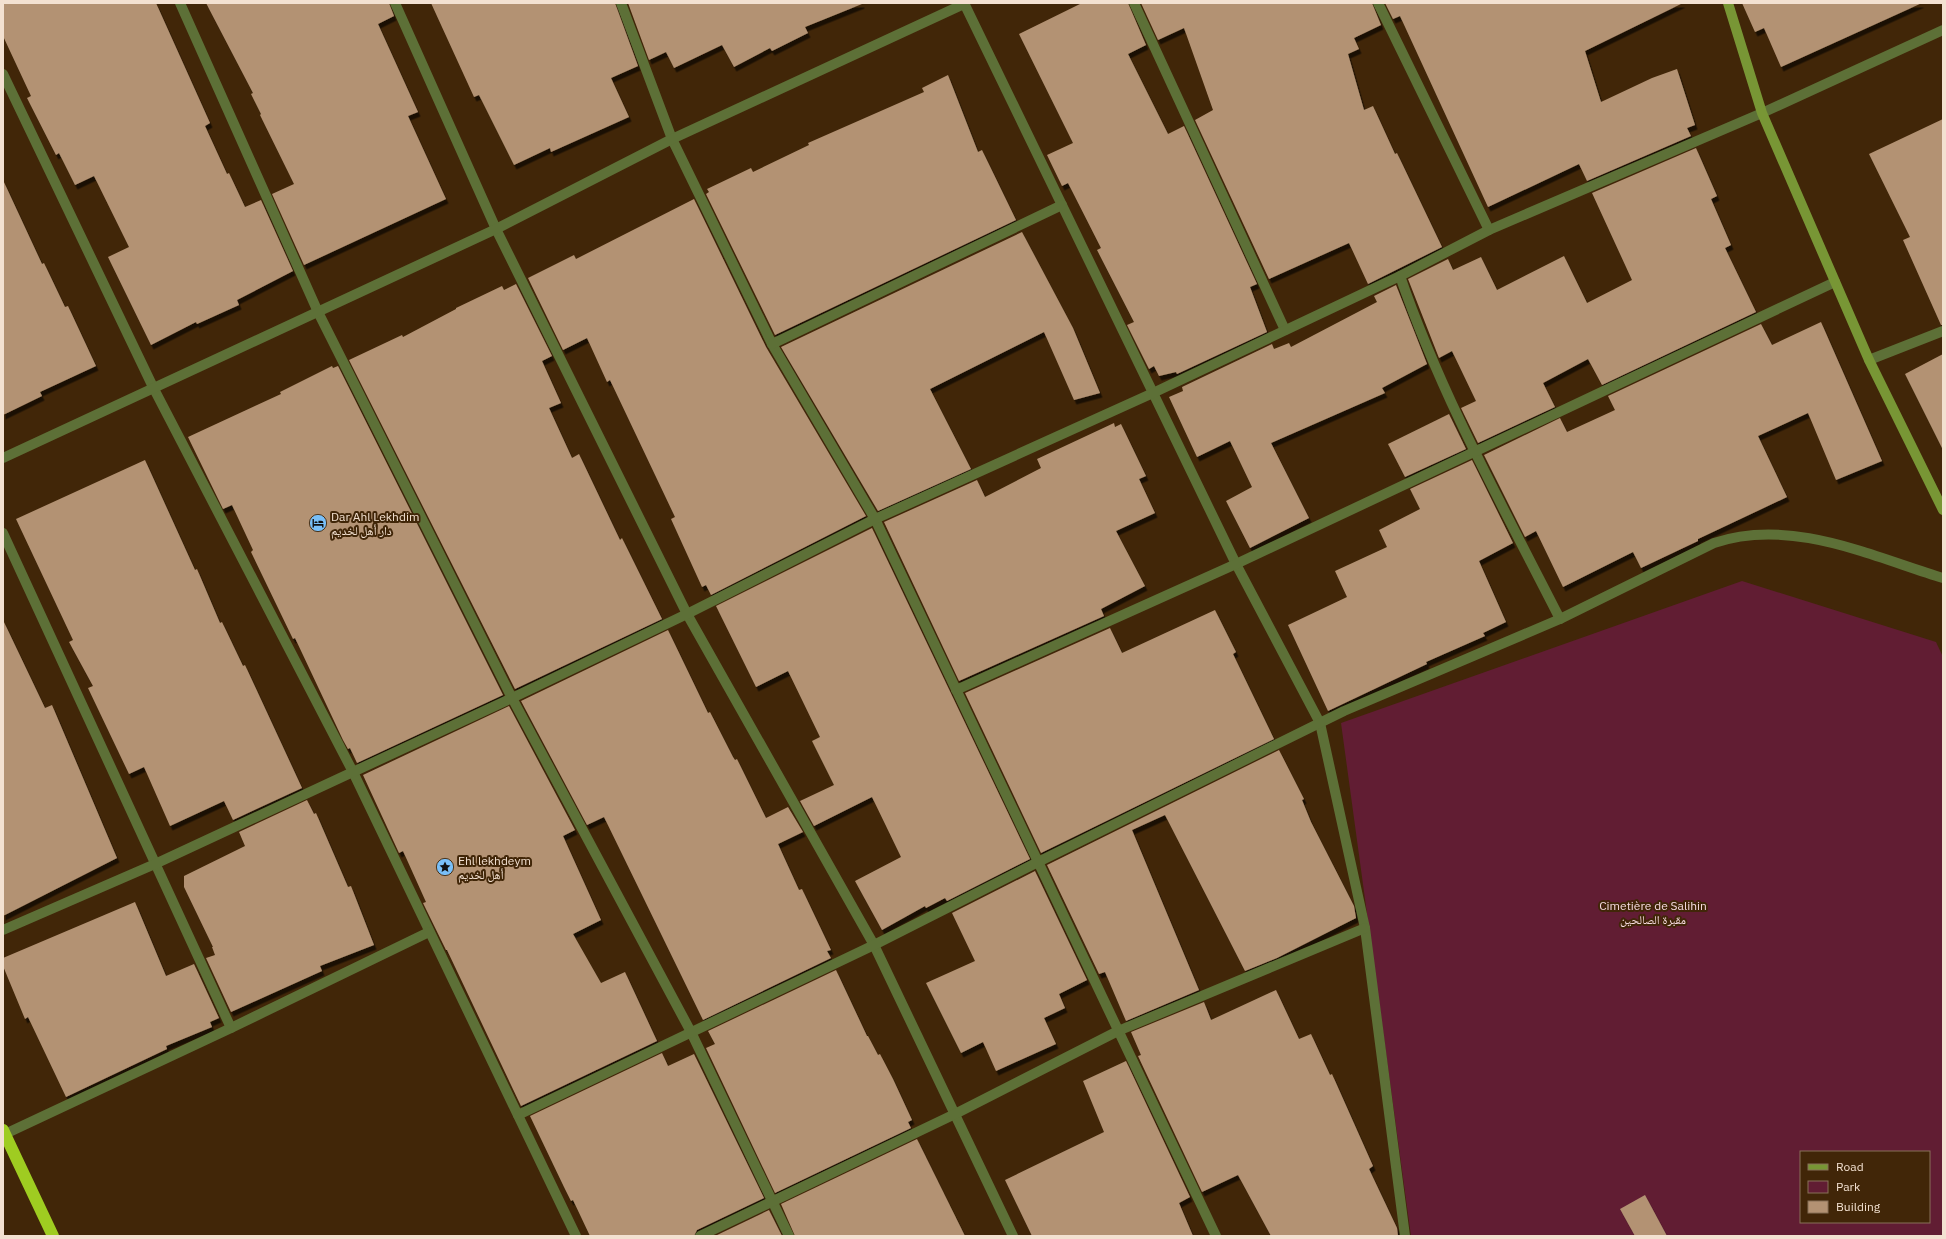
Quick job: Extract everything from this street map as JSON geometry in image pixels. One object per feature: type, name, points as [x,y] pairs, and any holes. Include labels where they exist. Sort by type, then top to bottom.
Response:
[{"type":"highway","points":[[4,1132],[53,1236]]},
{"type":"street","points":[[180,3],[318,312],[512,698],[691,1032],[789,1236]]},
{"type":"street","points":[[396,3],[496,229],[687,614],[874,946],[1013,1236]]},
{"type":"street","points":[[621,3],[672,139],[772,344],[875,519],[1216,1236]]},
{"type":"street","points":[[1134,3],[1285,330]]},
{"type":"street","points":[[1378,3],[1489,230]]},
{"type":"street","points":[[1728,3],[1762,114],[1870,360],[1943,510]]},
{"type":"street","points":[[3,458],[153,387],[496,229],[672,139],[964,4],[1236,564],[1320,723],[1365,928],[1405,1236]]},
{"type":"street","points":[[3,930],[155,864],[512,698],[687,614],[875,519],[1153,393],[1400,276],[1489,230],[1762,114],[1943,30]]},
{"type":"street","points":[[3,74],[153,387],[352,772],[576,1236]]},
{"type":"street","points":[[772,344],[1062,205]]},
{"type":"street","points":[[1400,276],[1427,346],[1475,452],[1560,619]]},
{"type":"street","points":[[956,690],[1236,564],[1835,282]]},
{"type":"street","points":[[1870,360],[1943,330]]},
{"type":"street","points":[[3,533],[231,1028]]},
{"type":"street","points":[[518,1115],[874,946],[1038,862],[1320,723],[1560,619],[1714,543],[1734,537],[1757,535],[1815,539],[1943,578]]},
{"type":"street","points":[[700,1236],[955,1114],[1118,1031],[1365,928]]},
{"type":"street","points":[[4,1132],[231,1028],[429,932]]},
{"type":"green space","name":"Cimetière de Salihin مقبرة الصالحين","points":[[1742,581],[1936,642],[1943,657],[1943,1236],[1411,1236],[1341,723]]},
{"type":"building","points":[[3,3],[156,3],[210,123],[205,126],[227,174],[229,173],[245,207],[261,200],[293,271],[237,300],[239,305],[197,324],[196,322],[151,345],[108,257],[129,247],[94,176],[75,185],[59,153],[56,155],[27,98],[31,96],[3,36]]},
{"type":"building","points":[[206,3],[389,3],[394,16],[378,24],[418,112],[408,116],[446,199],[304,265],[272,194],[294,184],[260,115],[261,114],[251,94],[253,93]]},
{"type":"building","points":[[431,3],[615,3],[638,66],[611,78],[629,117],[551,152],[550,148],[514,165],[479,95],[474,97]]},
{"type":"building","points":[[628,3],[862,4],[805,27],[808,33],[772,51],[770,48],[734,67],[722,45],[674,68],[666,52],[649,60]]},
{"type":"building","points":[[1082,3],[1128,3],[1146,45],[1128,54],[1168,134],[1184,126],[1257,284],[1250,287],[1267,332],[1177,374],[1176,372],[1159,376],[1154,366],[1149,369],[1127,325],[1134,322],[1097,250],[1101,248],[1068,183],[1062,186],[1047,155],[1073,143],[1019,34]]},
{"type":"building","points":[[1141,3],[1372,3],[1381,25],[1354,38],[1359,49],[1348,54],[1364,110],[1373,106],[1395,154],[1397,153],[1442,247],[1368,284],[1349,243],[1269,279],[1195,120],[1213,110],[1184,28],[1158,40]]},
{"type":"building","points":[[1385,3],[1683,3],[1585,51],[1601,102],[1652,78],[1677,69],[1695,125],[1687,128],[1691,136],[1587,181],[1579,164],[1488,207],[1400,16],[1393,19]]},
{"type":"building","points":[[1742,3],[1922,3],[1781,67],[1764,28],[1755,32]]},
{"type":"building","points":[[948,75],[978,152],[982,150],[1016,220],[775,335],[706,194],[709,192],[707,189],[751,168],[753,172],[809,145],[808,143],[924,92],[922,88]]},
{"type":"building","points":[[1943,119],[1943,325],[1941,325],[1903,240],[1910,237],[1869,154]]},
{"type":"building","points":[[1696,148],[1717,196],[1711,199],[1731,245],[1725,248],[1756,312],[1602,385],[1588,359],[1543,383],[1555,407],[1478,443],[1461,408],[1476,401],[1452,351],[1439,358],[1408,279],[1448,259],[1453,270],[1481,257],[1497,290],[1564,256],[1587,303],[1632,280],[1592,193]]},
{"type":"building","points":[[3,180],[42,264],[44,263],[65,307],[68,306],[96,366],[40,392],[42,396],[3,415]]},
{"type":"building","points":[[694,199],[766,347],[866,516],[711,595],[706,585],[702,587],[671,519],[675,517],[610,380],[607,382],[587,338],[563,350],[528,278],[574,255],[576,259]]},
{"type":"building","points":[[1022,232],[1073,328],[1100,393],[1074,400],[1044,332],[930,389],[971,469],[878,511],[781,347]]},
{"type":"building","points":[[516,284],[552,356],[542,361],[561,403],[549,408],[572,458],[579,454],[620,540],[622,538],[662,619],[515,689],[349,360],[402,335],[403,337],[456,308],[502,286],[504,290]]},
{"type":"building","points":[[1396,285],[1427,364],[1382,388],[1385,393],[1271,443],[1309,518],[1250,548],[1226,501],[1252,487],[1230,441],[1197,457],[1169,397],[1183,391],[1182,387],[1272,344],[1274,349],[1289,343],[1291,347],[1377,302],[1374,296]]},
{"type":"building","points":[[1821,322],[1882,461],[1836,480],[1808,413],[1758,436],[1787,497],[1641,568],[1633,552],[1563,587],[1536,531],[1525,537],[1484,455],[1560,418],[1567,432],[1615,410],[1608,396],[1761,324],[1772,345]]},
{"type":"building","points":[[1943,354],[1943,450],[1905,374]]},
{"type":"building","points":[[332,366],[333,368],[338,366],[503,695],[357,763],[350,748],[348,749],[343,740],[295,638],[293,639],[251,552],[253,550],[232,505],[223,509],[188,437],[281,394],[280,392]]},
{"type":"building","points":[[1449,414],[1466,449],[1405,477],[1388,444]]},
{"type":"building","points":[[1114,423],[1115,427],[1121,424],[1146,476],[1139,479],[1155,513],[1116,531],[1145,586],[1101,609],[1104,616],[959,681],[884,522],[977,480],[985,497],[1041,468],[1037,459]]},
{"type":"building","points":[[145,460],[195,570],[197,569],[220,623],[222,622],[243,666],[245,665],[302,788],[233,820],[224,801],[170,826],[144,767],[129,774],[88,688],[93,686],[69,642],[73,640],[16,519]]},
{"type":"building","points":[[1472,460],[1513,543],[1479,561],[1506,622],[1483,633],[1485,636],[1426,662],[1427,664],[1328,711],[1288,625],[1347,597],[1335,571],[1387,547],[1379,530],[1420,509],[1410,489]]},
{"type":"building","points":[[872,528],[1030,859],[947,901],[945,898],[926,908],[925,906],[882,930],[855,881],[901,857],[872,797],[814,826],[800,801],[834,785],[812,741],[820,737],[788,671],[756,687],[716,606]]},
{"type":"building","points":[[1215,610],[1236,652],[1233,654],[1274,739],[1041,853],[965,693],[1110,628],[1122,653]]},
{"type":"building","points":[[3,620],[45,708],[52,705],[117,858],[3,916]]},
{"type":"building","points":[[668,630],[708,713],[710,712],[733,757],[735,760],[737,759],[766,818],[788,807],[803,832],[778,844],[799,890],[802,889],[831,950],[827,951],[831,958],[703,1020],[604,817],[587,825],[521,701]]},
{"type":"building","points":[[509,706],[575,830],[563,836],[601,920],[573,934],[601,983],[625,972],[657,1041],[521,1106],[423,903],[426,902],[403,851],[399,853],[363,775]]},
{"type":"building","points":[[1279,750],[1304,799],[1302,800],[1311,822],[1354,906],[1356,918],[1277,958],[1245,971],[1165,815],[1132,830],[1199,990],[1126,1021],[1105,972],[1099,974],[1047,865]]},
{"type":"building","points":[[307,800],[314,814],[316,813],[348,887],[351,886],[374,945],[320,966],[322,971],[231,1012],[206,958],[215,955],[213,947],[184,887],[184,876],[245,846],[239,832]]},
{"type":"building","points":[[1035,871],[1087,980],[1059,994],[1065,1008],[1044,1018],[1056,1044],[996,1071],[983,1042],[961,1053],[926,983],[975,961],[952,913]]},
{"type":"building","points":[[135,902],[166,976],[194,964],[219,1018],[210,1022],[212,1027],[166,1046],[167,1049],[66,1097],[28,1017],[25,1019],[3,966],[3,958]]},
{"type":"building","points":[[836,970],[867,1036],[878,1055],[880,1054],[893,1079],[912,1120],[908,1122],[911,1128],[775,1193],[706,1048],[715,1044],[708,1031]]},
{"type":"building","points":[[1276,990],[1299,1039],[1311,1034],[1330,1075],[1332,1074],[1373,1166],[1369,1169],[1397,1228],[1398,1236],[1271,1236],[1238,1175],[1202,1192],[1138,1056],[1141,1055],[1131,1032],[1204,1002],[1211,1020]]},
{"type":"building","points":[[662,1053],[668,1066],[694,1054],[764,1198],[697,1230],[694,1236],[590,1236],[573,1200],[571,1201],[564,1187],[530,1116]]},
{"type":"building","points":[[1126,1061],[1190,1197],[1179,1203],[1193,1236],[1032,1236],[1005,1180],[1104,1132],[1083,1081]]},
{"type":"building","points":[[917,1139],[965,1236],[795,1236],[781,1204]]},
{"type":"building","points":[[1645,1195],[1667,1236],[1635,1236],[1620,1209]]},
{"type":"building","points":[[769,1210],[782,1236],[715,1236]]},
{"type":"place","name":"Dar Ahl Lekhdim دار أهل لخديم","points":[[318,523]]},
{"type":"place","name":"Ehl lekhdeym أهل لخديم","points":[[445,867]]}]
